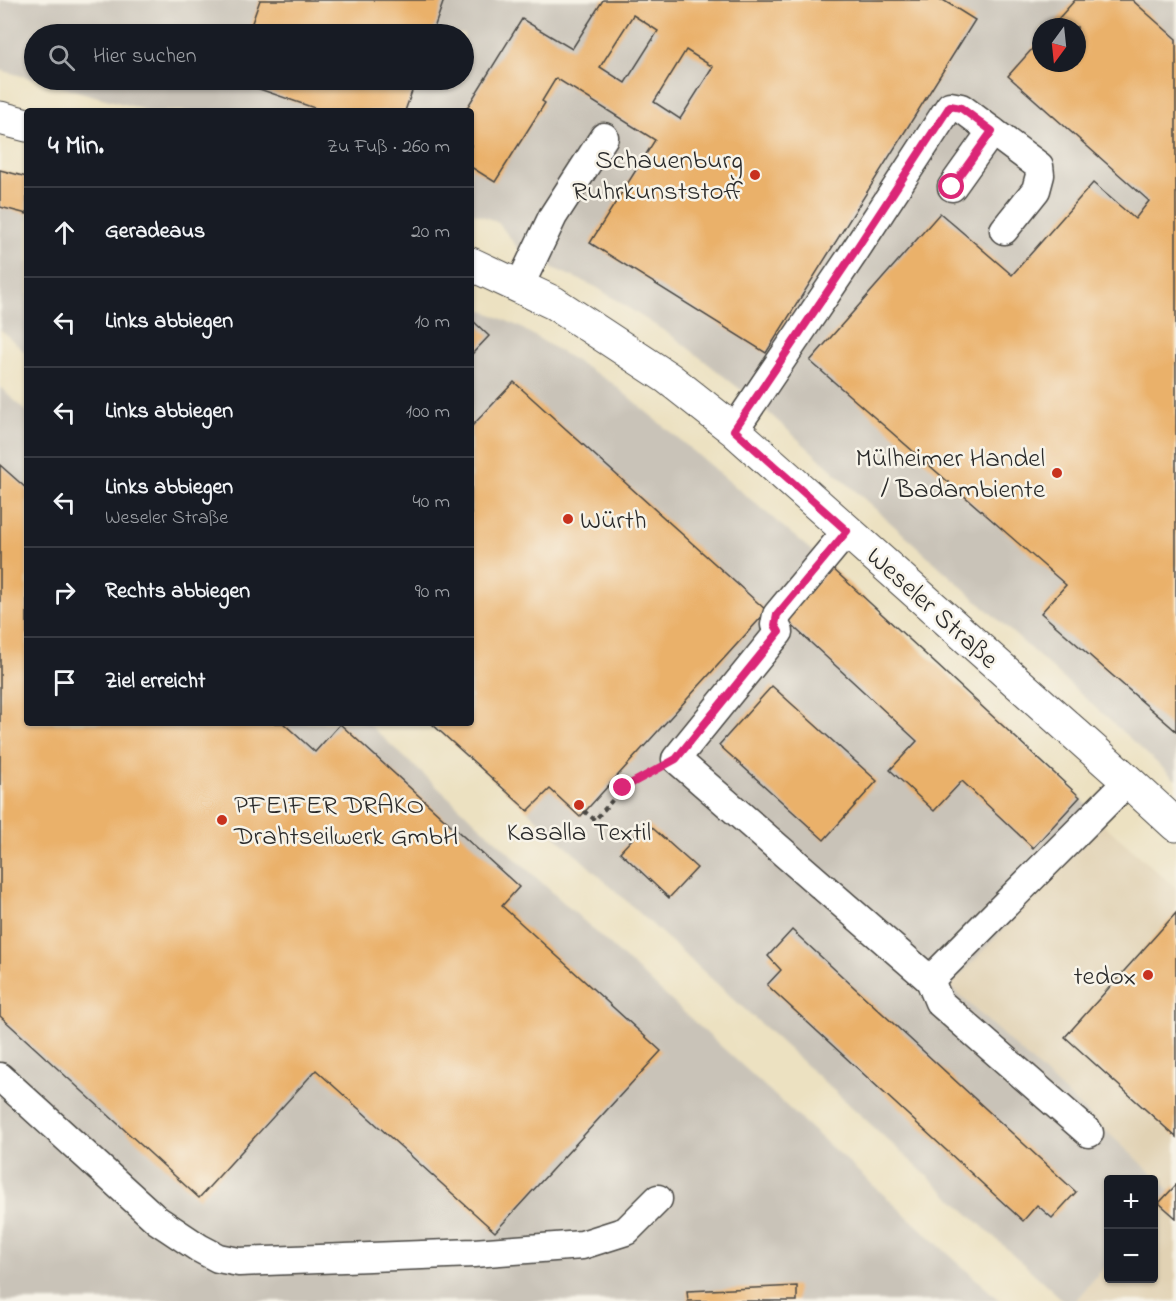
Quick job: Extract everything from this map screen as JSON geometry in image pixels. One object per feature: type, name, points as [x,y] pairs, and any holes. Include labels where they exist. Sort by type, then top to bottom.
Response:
[{"type":"main road","points":[[0,118],[24,124]]},
{"type":"main road","name":"Weseler Straße","points":[[474,265],[554,303],[668,378],[734,430],[1176,825]]},
{"type":"lane","points":[[734,430],[950,106],[961,108],[1039,166],[1040,175],[1036,190],[1004,230]]},
{"type":"lane","points":[[952,187],[992,131]]},
{"type":"lane","points":[[519,286],[553,216],[604,137]]},
{"type":"lane","points":[[847,531],[777,615],[775,625],[779,632],[676,759],[930,980],[939,1002],[1089,1133]]},
{"type":"lane","points":[[930,980],[1128,781]]},
{"type":"lane","points":[[0,1077],[157,1221],[218,1258],[238,1262],[474,1253],[582,1245],[626,1232],[658,1199]]},
{"type":"path","points":[[584,812],[595,820],[623,788],[676,759]]},
{"type":"shaded area","points":[[0,0],[1176,0],[1176,780],[760,405],[678,340],[596,287],[523,255],[498,222],[474,213],[474,108],[138,108],[72,90],[474,90],[474,24],[24,24],[24,76],[0,70]]},
{"type":"shaded area","points":[[0,170],[24,176],[24,351],[0,329]]},
{"type":"shaded area","points":[[474,306],[518,326],[612,383],[831,567],[1080,797],[1103,824],[950,986],[1154,1175],[1104,1175],[1104,1268],[1075,1301],[1064,1301],[528,811],[473,726]]},
{"type":"shaded area","points":[[0,387],[24,409],[24,726],[370,726],[1000,1301],[0,1301]]},
{"type":"shaded area","points":[[1103,824],[1176,888],[1176,1301],[1075,1301],[1104,1268],[1104,1283],[1158,1283],[1158,1205],[1170,1191],[1158,1180],[1158,1175],[1153,1175],[950,986]]},
{"type":"shaded area","points":[[1158,1179],[1171,1191],[1158,1206]]},
{"type":"building","points":[[260,0],[444,0],[436,24],[252,24]]},
{"type":"building","name":"Schauenburg Ruhrkunststoff","points":[[603,0],[943,0],[975,20],[766,353],[590,243],[655,140],[556,78],[542,101],[545,103],[495,182],[474,169],[474,108],[467,108],[522,19],[572,49]],"holes":[[[633,15],[658,31],[625,83],[600,67]],[[686,50],[713,67],[680,119],[654,102]]]},
{"type":"building","name":"Mülheimer Handel / Badambiente","points":[[1075,0],[1132,0],[1176,39],[1176,731],[1041,613],[1066,585],[810,361],[940,213],[1012,275],[1093,183],[1135,219],[1149,201],[1008,76],[1032,49],[1032,72],[1086,72],[1086,18],[1059,18]]},
{"type":"building","points":[[262,90],[412,90],[406,108],[314,108]]},
{"type":"building","points":[[0,170],[24,176],[24,213],[0,207]]},
{"type":"building","points":[[474,322],[489,336],[474,352]]},
{"type":"building","name":"Würth","points":[[514,382],[767,611],[580,817],[550,789],[528,811],[434,726],[474,726],[474,424]]},
{"type":"building","name":"PFEIFER DRAKO Drahtseilwerk GmbH","points":[[0,465],[24,486],[24,726],[286,726],[315,752],[338,726],[342,726],[519,887],[502,906],[661,1051],[495,1232],[316,1070],[199,1198],[0,1016]]},
{"type":"building","points":[[831,567],[1080,797],[1033,848],[962,781],[934,811],[890,770],[917,741],[784,618]]},
{"type":"building","points":[[772,686],[877,781],[824,840],[719,745]]},
{"type":"building","points":[[647,823],[697,868],[669,898],[620,852]]},
{"type":"building","name":"tedox","points":[[1176,913],[1176,1137],[1065,1037]]},
{"type":"building","points":[[792,930],[1076,1192],[1052,1218],[1037,1205],[1023,1221],[767,985],[781,970],[768,956]]},
{"type":"building","points":[[1176,1185],[1176,1218],[1159,1203]]},
{"type":"building","points":[[797,1286],[797,1301],[688,1301],[687,1291]]},
{"type":"place","name":"Schauenburg Ruhrkunststoff","points":[[755,175]]},
{"type":"place","name":"Mülheimer Handel / Badambiente","points":[[1057,473]]},
{"type":"place","name":"Würth","points":[[568,519]]},
{"type":"place","name":"Kasalla Textil","points":[[579,805]]},
{"type":"place","name":"PFEIFER DRAKO Drahtseilwerk GmbH","points":[[222,820]]},
{"type":"place","name":"tedox","points":[[1148,975]]},
{"type":"route","points":[[623,788],[676,759],[779,632],[775,625],[777,615],[847,531],[734,430],[950,106],[961,108],[992,131],[952,187]]}]
